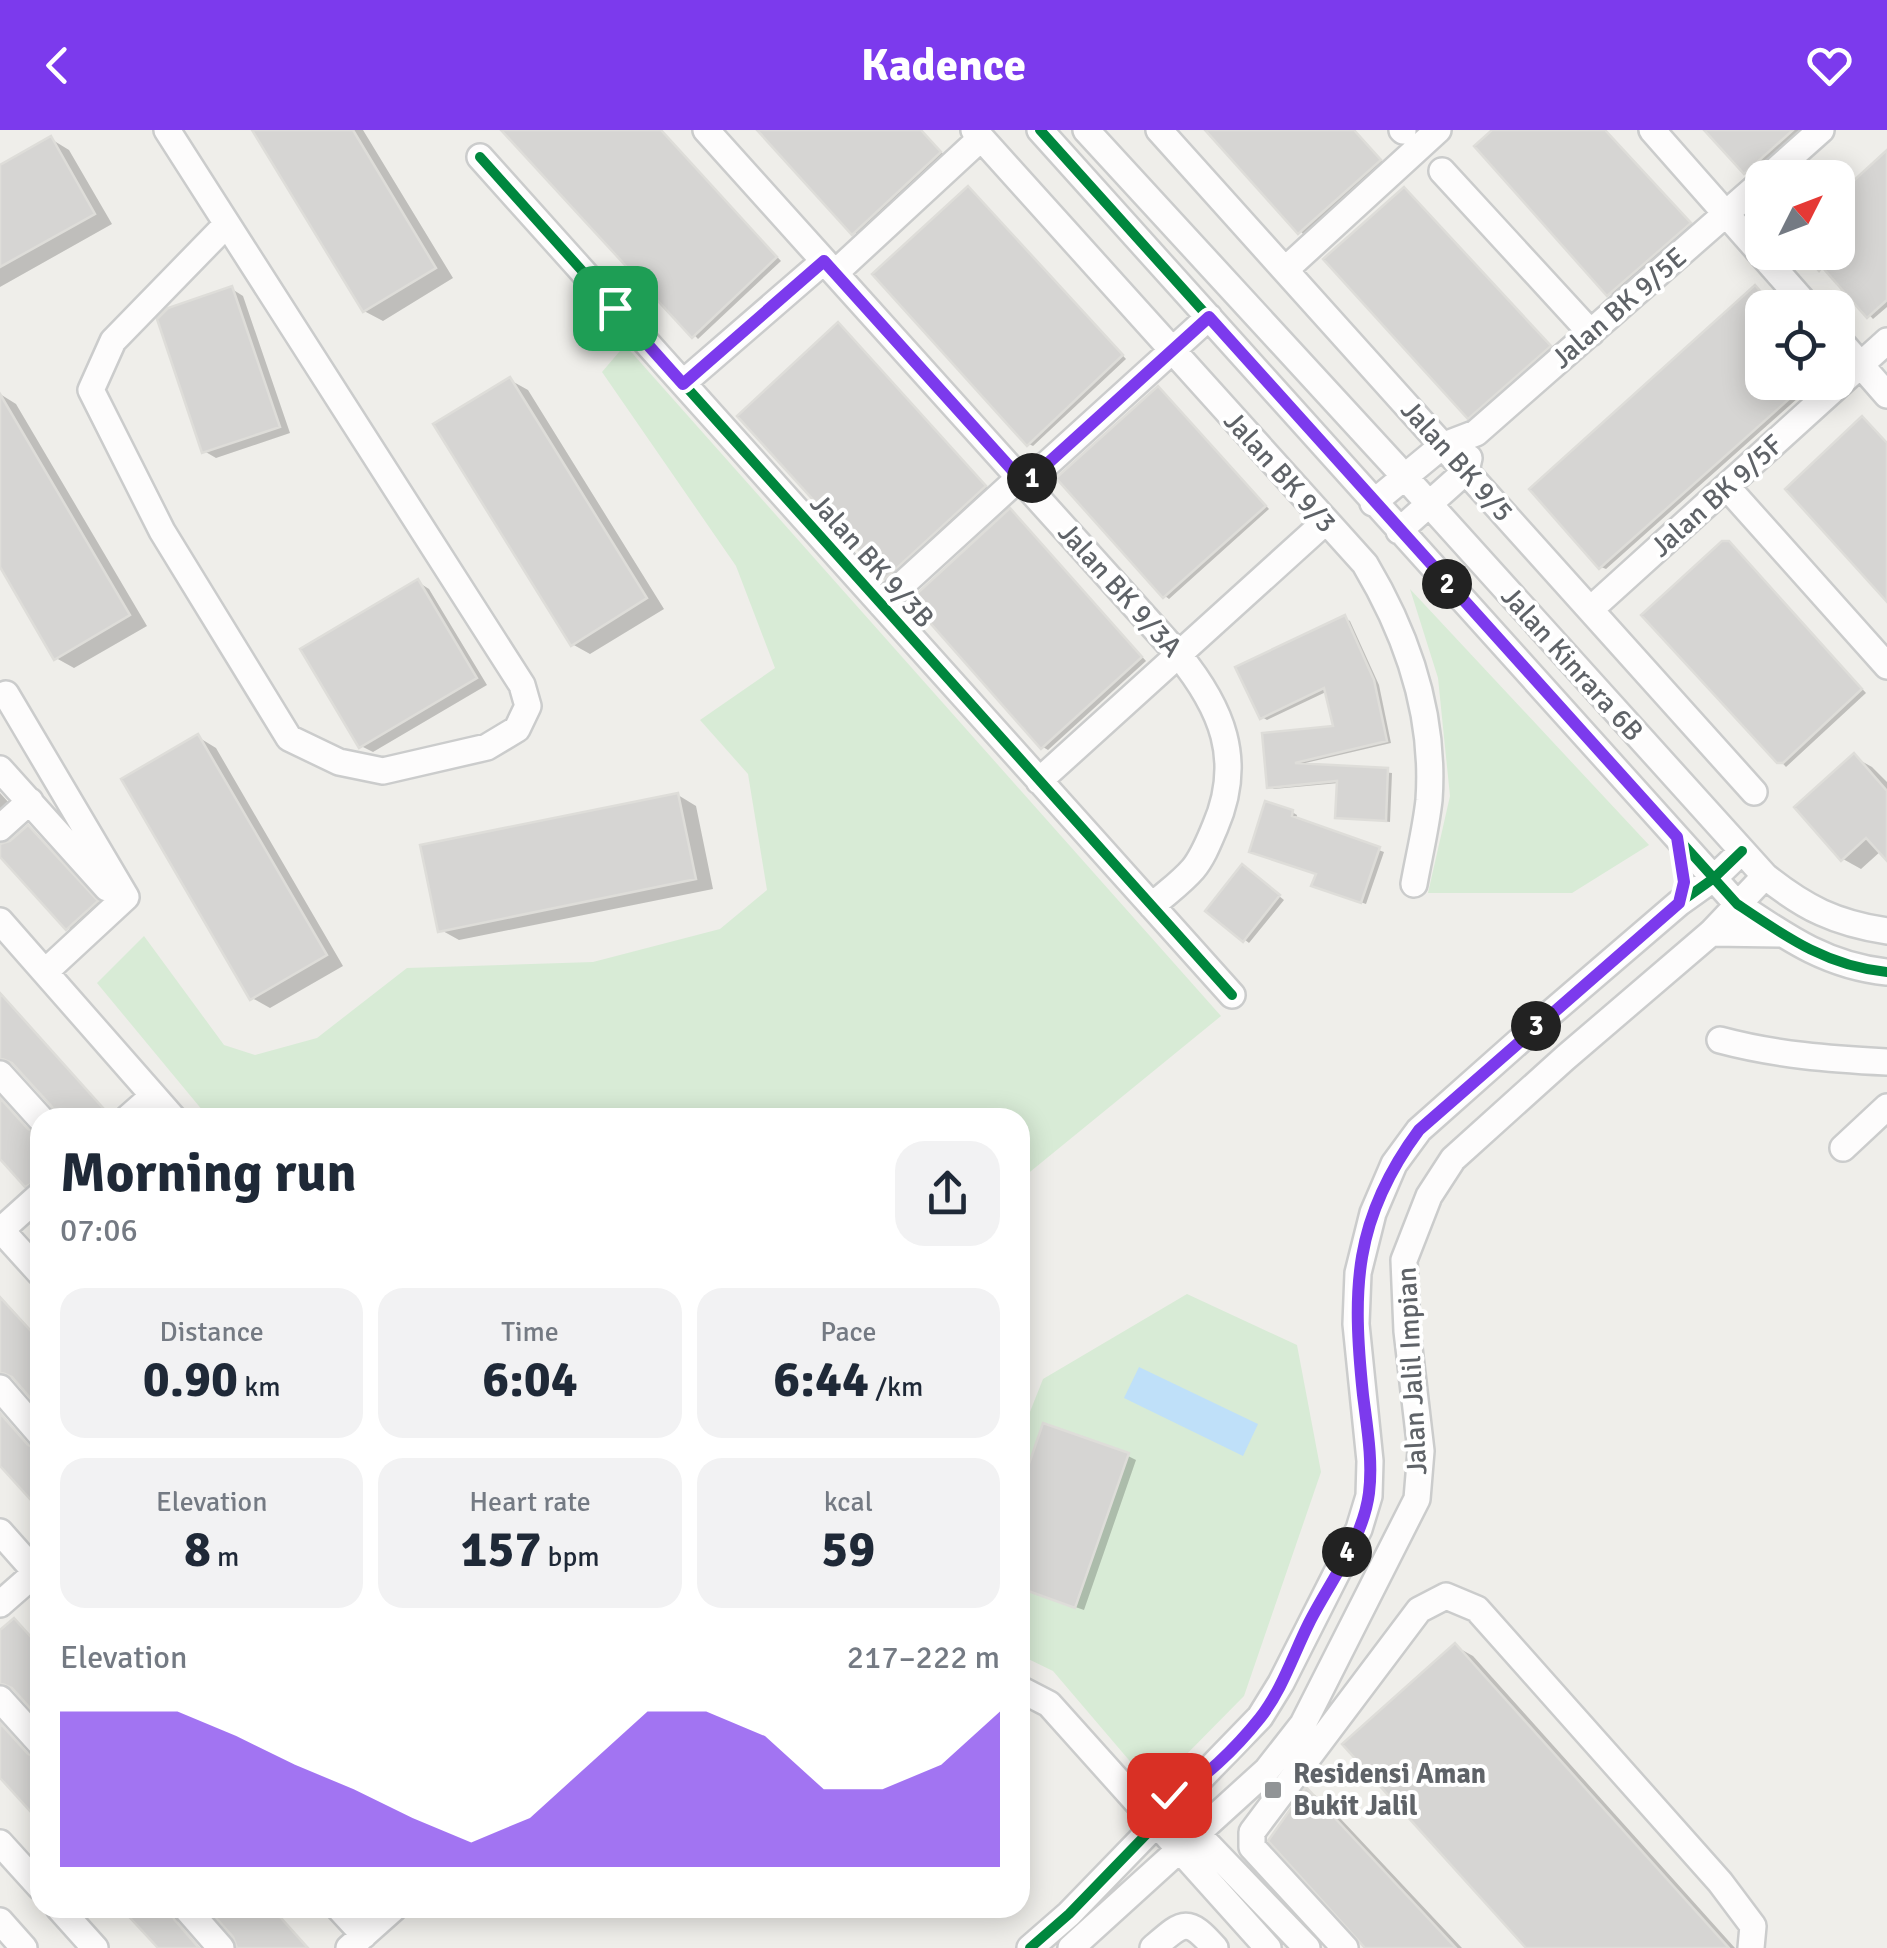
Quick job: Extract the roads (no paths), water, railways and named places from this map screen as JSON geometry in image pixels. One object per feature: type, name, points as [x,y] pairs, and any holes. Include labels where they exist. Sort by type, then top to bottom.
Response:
[{"type":"street","points":[[167,130],[522,684],[528,706],[518,729],[486,746],[383,771],[339,762],[289,738],[162,531],[91,390],[113,342],[227,224]]},
{"type":"street","name":"Jalan BK 9/3A","points":[[706,130],[1198,678],[1224,730],[1230,764],[1227,797],[1194,867],[1152,906]]},
{"type":"street","name":"Jalan Kinrara 6B","points":[[1040,130],[1738,904],[1782,934],[1853,969],[1887,972]]},
{"type":"street","name":"Jalan Kinrara 6B","points":[[1086,130],[1405,476],[1765,876],[1814,911],[1887,931]]},
{"type":"street","name":"Jalan BK 9/5","points":[[1159,130],[1754,792]]},
{"type":"street","points":[[1285,270],[1438,130]]},
{"type":"street","points":[[1652,130],[1794,290]]},
{"type":"street","name":"Jalan BK 9/5E","points":[[1787,160],[1821,130]]},
{"type":"street","points":[[683,384],[829,267],[977,134]]},
{"type":"street","name":"Jalan BK 9/3","points":[[977,134],[1365,564],[1389,604],[1419,682],[1428,742],[1428,800],[1414,884]]},
{"type":"street","name":"Jalan BK 9/3B","points":[[480,157],[1232,995]]},
{"type":"street","points":[[1442,170],[1590,333]]},
{"type":"street","name":"Jalan BK 9/5E","points":[[1373,503],[1442,446],[1476,434],[1745,197]]},
{"type":"street","points":[[881,604],[1209,317]]},
{"type":"street","name":"Jalan BK 9/5F","points":[[1591,610],[1887,341]]},
{"type":"street","points":[[1855,359],[1887,395]]},
{"type":"street","points":[[1399,530],[1466,471],[1476,434]]},
{"type":"street","points":[[1727,487],[1887,666]]},
{"type":"street","points":[[1039,781],[1325,522]]},
{"type":"street","points":[[6,694],[126,897],[45,972]]},
{"type":"street","points":[[0,768],[120,903]]},
{"type":"street","points":[[0,828],[30,801]]},
{"type":"street","points":[[1677,837],[1684,882],[1679,903]]},
{"type":"street","name":"Jalan Jalil Impian","points":[[1030,1948],[1260,1717],[1281,1684],[1359,1529],[1369,1496],[1370,1461],[1356,1324],[1358,1273],[1373,1213],[1394,1164],[1419,1130],[1742,850]]},
{"type":"street","name":"Jalan Jalil Impian","points":[[1071,1948],[1267,1770],[1303,1724],[1417,1499],[1421,1451],[1407,1332],[1404,1260],[1429,1196],[1454,1159],[1711,933],[1765,876]]},
{"type":"street","points":[[0,921],[163,1108]]},
{"type":"street","points":[[1711,933],[1782,934]]},
{"type":"street","points":[[1720,1040],[1812,1059],[1887,1062]]},
{"type":"street","points":[[0,1074],[31,1108]]},
{"type":"street","points":[[139,1108],[153,1096]]},
{"type":"street","points":[[1843,1148],[1887,1106]]},
{"type":"street","points":[[30,1204],[0,1230],[30,1263]]},
{"type":"street","points":[[0,1388],[30,1422]]},
{"type":"street","points":[[0,1532],[30,1564]]},
{"type":"street","points":[[0,1604],[30,1580]]},
{"type":"street","points":[[1344,1948],[1252,1847],[1252,1832],[1419,1610],[1446,1596],[1477,1608],[1720,1882],[1753,1926],[1752,1948]]},
{"type":"street","points":[[1030,1695],[1049,1704],[1134,1796],[1172,1806]]},
{"type":"street","points":[[0,1699],[30,1732]]},
{"type":"street","points":[[1134,1796],[1172,1806],[1208,1882],[1268,1948]]},
{"type":"street","points":[[1122,1858],[1134,1796]]},
{"type":"street","points":[[1224,1808],[1219,1846],[1224,1861]]},
{"type":"street","points":[[1187,1841],[1224,1861],[1307,1948]]},
{"type":"street","points":[[0,1843],[30,1876]]},
{"type":"street","points":[[1143,1880],[1187,1878],[1208,1882]]},
{"type":"street","points":[[68,1918],[96,1948]]},
{"type":"street","points":[[195,1918],[221,1948]]},
{"type":"street","points":[[344,1918],[356,1942],[383,1918]]},
{"type":"street","points":[[0,1921],[24,1948]]},
{"type":"street","points":[[1153,1948],[1175,1928],[1185,1926],[1198,1928],[1215,1948]]},
{"type":"water","points":[[1139,1367],[1258,1424],[1243,1456],[1124,1398]]},
{"type":"place","name":"Residensi Aman Bukit Jalil","points":[[1273,1790]]}]
